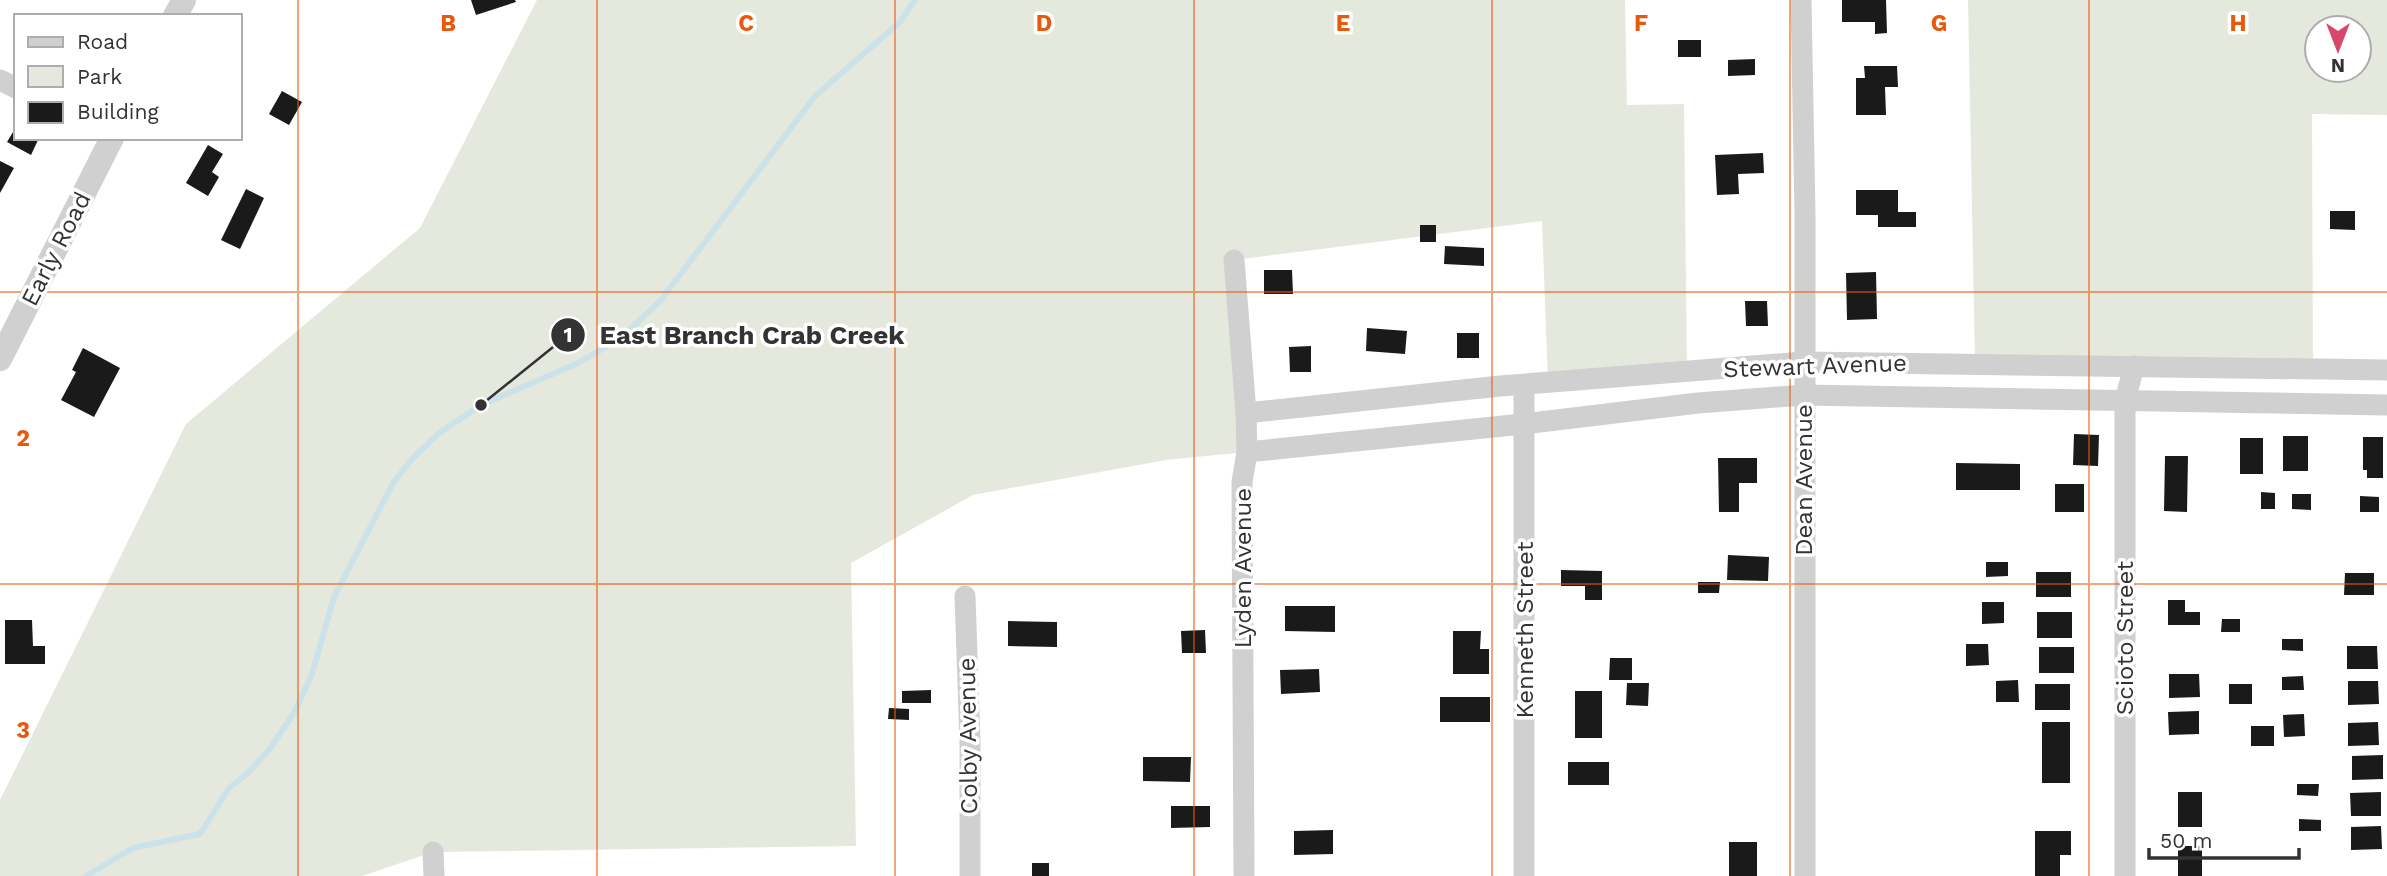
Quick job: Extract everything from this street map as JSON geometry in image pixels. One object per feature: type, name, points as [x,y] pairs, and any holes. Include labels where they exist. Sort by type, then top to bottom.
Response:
[{"type":"street","name":"Dean Avenue","points":[[1801,0],[1804,69],[1805,876]]},
{"type":"street","name":"Early Road","points":[[0,359],[112,140]]},
{"type":"street","name":"Lyden Avenue","points":[[1234,260],[1247,452],[1242,482],[1244,876]]},
{"type":"street","name":"Stewart Avenue","points":[[1246,413],[1524,385],[1804,362],[2387,370]]},
{"type":"street","name":"Scioto Street","points":[[2125,876],[2125,401],[2134,366]]},
{"type":"street","name":"Kenneth Street","points":[[1524,385],[1524,876]]},
{"type":"street","name":"Stewart Avenue","points":[[1247,452],[1698,403],[1804,395],[2387,405]]},
{"type":"street","name":"Colby Avenue","points":[[965,596],[970,742],[970,876]]},
{"type":"street","points":[[433,852],[434,876]]},
{"type":"green space","points":[[537,0],[1625,0],[1627,105],[1684,104],[1687,371],[1548,383],[1542,221],[1235,260],[1247,452],[1166,460],[973,495],[851,563],[856,846],[433,852],[362,876],[0,876],[0,800],[186,424],[420,228]]},
{"type":"green space","points":[[1968,0],[2387,0],[2387,115],[2312,114],[2313,369],[1975,364]]},
{"type":"building","points":[[471,0],[515,0],[516,2],[476,15]]},
{"type":"building","points":[[1842,0],[1886,0],[1887,33],[1875,34],[1875,22],[1842,22]]},
{"type":"building","points":[[1678,40],[1701,40],[1701,57],[1678,57]]},
{"type":"building","points":[[1755,59],[1755,75],[1728,76],[1728,60]]},
{"type":"building","points":[[1864,66],[1897,66],[1898,87],[1885,87],[1886,115],[1856,115],[1856,78],[1865,78]]},
{"type":"building","points":[[282,91],[302,102],[289,125],[269,114]]},
{"type":"building","points":[[14,130],[14,140],[38,140],[31,155],[7,142]]},
{"type":"building","points":[[208,145],[223,154],[212,172],[219,177],[208,196],[186,183]]},
{"type":"building","points":[[1763,153],[1764,173],[1738,174],[1739,194],[1717,195],[1715,155]]},
{"type":"building","points":[[0,161],[14,168],[0,193]]},
{"type":"building","points":[[246,189],[264,198],[240,249],[221,240]]},
{"type":"building","points":[[1856,190],[1898,190],[1898,212],[1916,212],[1916,227],[1878,227],[1878,215],[1856,215]]},
{"type":"building","points":[[2330,211],[2355,211],[2355,230],[2330,229]]},
{"type":"building","points":[[1420,225],[1436,225],[1436,242],[1420,242]]},
{"type":"building","points":[[1445,246],[1484,248],[1484,266],[1444,264]]},
{"type":"building","points":[[1264,270],[1292,270],[1293,294],[1264,294]]},
{"type":"building","points":[[1876,272],[1877,319],[1847,320],[1846,273]]},
{"type":"building","points":[[1745,301],[1767,301],[1768,326],[1746,326]]},
{"type":"building","points":[[1367,328],[1407,331],[1405,354],[1366,351]]},
{"type":"building","points":[[1457,333],[1479,333],[1479,358],[1457,358]]},
{"type":"building","points":[[1311,346],[1311,372],[1290,372],[1289,347]]},
{"type":"building","points":[[83,348],[120,368],[94,417],[61,400],[76,372],[72,370]]},
{"type":"building","points":[[2074,434],[2099,435],[2098,466],[2073,465]]},
{"type":"building","points":[[2283,436],[2308,436],[2308,471],[2283,471]]},
{"type":"building","points":[[2363,437],[2383,437],[2383,478],[2367,478],[2367,470],[2363,470]]},
{"type":"building","points":[[2240,438],[2263,438],[2263,474],[2240,474]]},
{"type":"building","points":[[2165,456],[2188,456],[2187,512],[2164,511]]},
{"type":"building","points":[[1718,458],[1757,458],[1757,483],[1739,483],[1739,512],[1719,512]]},
{"type":"building","points":[[1956,463],[2020,464],[2020,490],[1956,490]]},
{"type":"building","points":[[2055,484],[2084,484],[2084,512],[2055,512]]},
{"type":"building","points":[[2261,492],[2275,493],[2275,509],[2261,509]]},
{"type":"building","points":[[2292,494],[2311,494],[2311,510],[2292,509]]},
{"type":"building","points":[[2360,496],[2379,497],[2379,512],[2360,512]]},
{"type":"building","points":[[1728,555],[1769,557],[1768,581],[1727,580]]},
{"type":"building","points":[[1986,562],[2008,562],[2008,576],[1986,577]]},
{"type":"building","points":[[1561,570],[1602,571],[1602,600],[1585,600],[1585,586],[1561,586]]},
{"type":"building","points":[[2036,572],[2071,572],[2071,597],[2036,597]]},
{"type":"building","points":[[2345,573],[2374,573],[2374,595],[2344,595]]},
{"type":"building","points":[[1698,582],[1720,582],[1719,593],[1698,593]]},
{"type":"building","points":[[2168,600],[2185,600],[2185,612],[2200,612],[2200,625],[2168,625]]},
{"type":"building","points":[[1982,602],[2004,602],[2004,623],[1982,624]]},
{"type":"building","points":[[1285,606],[1335,606],[1335,632],[1285,631]]},
{"type":"building","points":[[2037,612],[2072,612],[2072,638],[2037,638]]},
{"type":"building","points":[[2222,619],[2240,619],[2240,632],[2221,632]]},
{"type":"building","points":[[5,620],[32,620],[33,646],[45,646],[45,664],[5,664]]},
{"type":"building","points":[[1008,621],[1057,622],[1057,647],[1008,646]]},
{"type":"building","points":[[1205,630],[1206,653],[1182,653],[1181,631]]},
{"type":"building","points":[[1453,631],[1481,631],[1480,649],[1489,649],[1489,674],[1453,674]]},
{"type":"building","points":[[2282,639],[2303,639],[2303,651],[2282,650]]},
{"type":"building","points":[[1966,644],[1988,644],[1989,665],[1966,666]]},
{"type":"building","points":[[2347,646],[2377,646],[2378,669],[2347,669]]},
{"type":"building","points":[[2039,647],[2074,647],[2074,673],[2039,673]]},
{"type":"building","points":[[1610,658],[1632,658],[1632,680],[1609,680]]},
{"type":"building","points":[[1319,669],[1320,692],[1281,694],[1280,670]]},
{"type":"building","points":[[2169,674],[2199,674],[2200,697],[2169,698]]},
{"type":"building","points":[[2303,676],[2304,690],[2282,690],[2282,677]]},
{"type":"building","points":[[2018,680],[2019,702],[1996,702],[1996,681]]},
{"type":"building","points":[[2348,681],[2378,681],[2379,704],[2348,705]]},
{"type":"building","points":[[1627,683],[1649,683],[1648,706],[1626,705]]},
{"type":"building","points":[[2035,684],[2070,684],[2070,710],[2035,710]]},
{"type":"building","points":[[2229,684],[2252,684],[2252,704],[2229,704]]},
{"type":"building","points":[[931,690],[931,703],[902,703],[902,691]]},
{"type":"building","points":[[1575,691],[1602,691],[1602,738],[1575,738]]},
{"type":"building","points":[[1440,697],[1490,697],[1490,722],[1440,722]]},
{"type":"building","points":[[889,708],[909,709],[909,720],[888,719]]},
{"type":"building","points":[[2199,711],[2199,734],[2169,735],[2168,712]]},
{"type":"building","points":[[2304,714],[2305,736],[2284,737],[2283,715]]},
{"type":"building","points":[[2042,722],[2070,722],[2070,783],[2042,783]]},
{"type":"building","points":[[2378,722],[2379,745],[2348,746],[2348,723]]},
{"type":"building","points":[[2251,726],[2274,726],[2274,746],[2251,746]]},
{"type":"building","points":[[2383,755],[2383,779],[2352,780],[2352,756]]},
{"type":"building","points":[[1143,757],[1191,757],[1190,782],[1143,781]]},
{"type":"building","points":[[1568,762],[1609,762],[1609,785],[1568,785]]},
{"type":"building","points":[[2297,784],[2319,784],[2318,796],[2297,795]]},
{"type":"building","points":[[2178,792],[2202,792],[2202,827],[2178,827]]},
{"type":"building","points":[[2381,792],[2381,816],[2351,816],[2350,793]]},
{"type":"building","points":[[1171,806],[1210,806],[1210,827],[1171,828]]},
{"type":"building","points":[[2299,819],[2321,820],[2321,831],[2299,831]]},
{"type":"building","points":[[2381,826],[2382,849],[2351,850],[2351,827]]},
{"type":"building","points":[[1333,830],[1333,854],[1294,855],[1294,831]]},
{"type":"building","points":[[2035,831],[2071,831],[2071,855],[2060,855],[2060,876],[2035,876]]},
{"type":"building","points":[[1729,842],[1757,842],[1757,876],[1729,876]]},
{"type":"building","points":[[2178,846],[2202,846],[2202,876],[2178,876]]},
{"type":"building","points":[[1032,863],[1049,863],[1049,876],[1032,876]]},
{"type":"waterway","points":[[86,876],[133,848],[200,834],[229,788],[247,774],[269,750],[295,711],[312,674],[334,597],[393,483],[412,459],[439,433],[481,405],[576,364],[620,339],[661,300],[815,96],[900,22],[915,0]]},
{"type":"place","name":"East Branch Crab Creek","points":[[481,405]]}]
